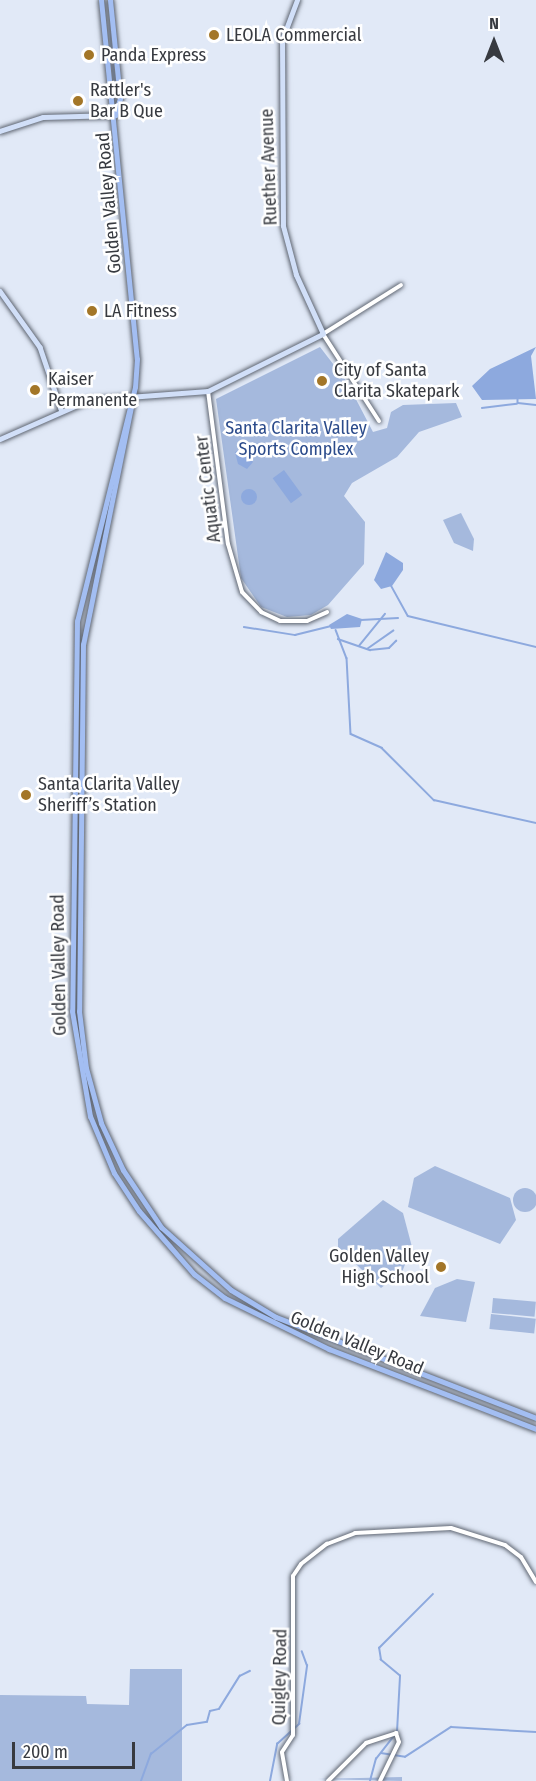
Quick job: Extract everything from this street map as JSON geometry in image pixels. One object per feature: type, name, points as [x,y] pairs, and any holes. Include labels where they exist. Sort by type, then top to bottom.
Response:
[{"type":"main road","name":"Golden Valley Road","points":[[101,0],[110,101],[116,115],[136,329],[133,397],[83,644],[79,1011],[86,1068],[101,1124],[123,1170],[156,1219],[231,1290],[276,1317],[536,1418]]},
{"type":"main road","name":"Golden Valley Road","points":[[110,0],[120,98],[116,115]]},
{"type":"main road","name":"Golden Valley Road","points":[[133,397],[90,550],[76,640],[72,1011],[82,1085],[100,1144],[139,1211],[166,1244],[236,1305],[328,1349],[536,1429]]},
{"type":"street","name":"Ruether Avenue","points":[[297,0],[282,40],[283,226],[296,275],[323,334],[379,421]]},
{"type":"street","points":[[0,131],[43,117],[116,115]]},
{"type":"street","points":[[0,439],[61,409],[98,398],[208,391],[323,334],[401,285]]},
{"type":"street","points":[[0,291],[40,347],[61,409]]},
{"type":"street","name":"Aquatic Center","points":[[208,391],[228,544],[242,592],[261,612],[280,621],[307,621],[327,612]]},
{"type":"street","name":"Quigley Road","points":[[287,1781],[282,1752],[293,1735],[295,1570],[327,1544],[355,1533],[429,1526],[505,1545],[521,1557],[536,1582]]},
{"type":"street","points":[[328,1781],[366,1743],[396,1733],[399,1742],[380,1781]]},
{"type":"green space","points":[[109,20],[117,94],[114,102],[112,71]]},
{"type":"green space","name":"Santa Clarita Valley Sports Complex","points":[[320,347],[347,382],[373,432],[387,428],[391,412],[403,405],[456,403],[462,417],[419,432],[397,457],[352,483],[344,496],[365,522],[364,564],[328,605],[311,615],[287,617],[261,607],[241,578],[216,399]]},
{"type":"green space","points":[[461,513],[474,539],[473,551],[454,543],[443,520]]},
{"type":"green space","points":[[435,1166],[510,1198],[516,1220],[500,1244],[408,1207],[414,1178]]},
{"type":"green space","points":[[525,1188],[533,1192],[537,1200],[533,1208],[525,1212],[517,1208],[513,1200],[517,1192]]},
{"type":"green space","points":[[383,1200],[403,1213],[412,1247],[402,1272],[381,1288],[338,1247],[338,1239]]},
{"type":"green space","points":[[457,1279],[475,1282],[466,1322],[420,1316],[435,1288]]},
{"type":"green space","points":[[493,1298],[536,1302],[535,1317],[492,1313]]},
{"type":"green space","points":[[491,1314],[536,1319],[534,1334],[489,1329]]},
{"type":"green space","points":[[130,1669],[182,1669],[182,1781],[0,1781],[0,1695],[86,1696],[87,1704],[129,1705]]},
{"type":"green space","points":[[402,1777],[402,1781],[317,1779]]},
{"type":"shaded area","points":[[536,347],[531,356],[536,399],[482,400],[472,386],[490,369]]},
{"type":"shaded area","points":[[242,449],[253,462],[247,469],[238,464],[235,452]]},
{"type":"shaded area","points":[[284,470],[302,495],[291,503],[273,478]]},
{"type":"shaded area","points":[[246,489],[252,489],[257,497],[255,503],[246,505],[241,500],[241,494]]},
{"type":"shaded area","points":[[386,552],[403,563],[403,570],[392,586],[381,589],[374,580]]},
{"type":"shaded area","points":[[347,614],[362,619],[360,627],[331,629],[329,625]]},
{"type":"waterway","points":[[518,398],[518,403],[536,405]]},
{"type":"waterway","points":[[482,408],[517,404]]},
{"type":"waterway","points":[[391,585],[408,616],[536,647]]},
{"type":"waterway","points":[[359,646],[385,614]]},
{"type":"waterway","points":[[361,620],[398,618]]},
{"type":"waterway","points":[[244,627],[295,635],[331,626]]},
{"type":"waterway","points":[[336,630],[347,658],[351,734],[382,748],[434,800],[536,823]]},
{"type":"waterway","points":[[367,649],[393,631]]},
{"type":"waterway","points":[[338,639],[370,650],[389,648],[396,641]]},
{"type":"waterway","points":[[397,1732],[400,1676],[381,1660],[379,1648],[433,1594]]},
{"type":"waterway","points":[[270,1781],[277,1744],[299,1724],[307,1666],[302,1652]]},
{"type":"waterway","points":[[141,1781],[151,1754],[187,1725],[207,1722],[210,1711],[219,1709],[240,1676],[250,1671]]},
{"type":"waterway","points":[[381,1753],[405,1757],[451,1727],[536,1732]]},
{"type":"waterway","points":[[370,1781],[376,1759],[394,1736]]},
{"type":"place","name":"LEOLA Commercial","points":[[214,35]]},
{"type":"place","name":"Panda Express","points":[[89,55]]},
{"type":"place","name":"Rattler's Bar B Que","points":[[78,101]]},
{"type":"place","name":"LA Fitness","points":[[92,311]]},
{"type":"place","name":"City of Santa Clarita Skatepark","points":[[322,381]]},
{"type":"place","name":"Kaiser Permanente","points":[[35,390]]},
{"type":"place","name":"Santa Clarita Valley Sheriff’s Station","points":[[26,795]]},
{"type":"place","name":"Golden Valley High School","points":[[441,1267]]}]
